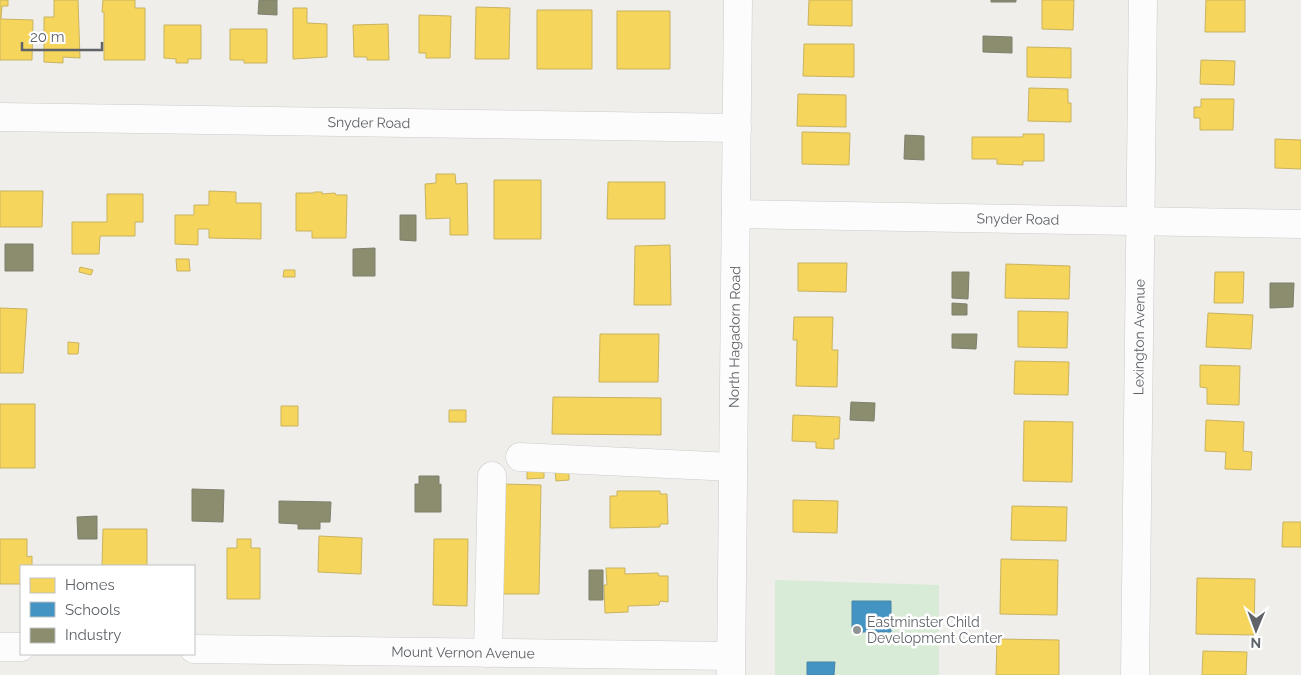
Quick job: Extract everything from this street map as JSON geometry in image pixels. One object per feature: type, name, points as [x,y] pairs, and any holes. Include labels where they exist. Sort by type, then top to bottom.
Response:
[{"type":"street","name":"North Hagadorn Road","points":[[731,665],[738,0]]},
{"type":"street","name":"Lexington Avenue","points":[[1135,675],[1143,0]]},
{"type":"street","name":"Snyder Road","points":[[0,117],[737,128]]},
{"type":"street","name":"Snyder Road","points":[[736,214],[1301,224]]},
{"type":"street","points":[[520,457],[733,467]]},
{"type":"street","points":[[488,653],[492,476]]},
{"type":"street","points":[[0,646],[20,647]]},
{"type":"street","name":"Mount Vernon Avenue","points":[[195,649],[488,653],[731,665]]},
{"type":"green space","name":"Eastminster Child Development Center","points":[[775,580],[939,585],[939,675],[775,675]]},
{"type":"building: Homes","points":[[0,0],[8,0],[8,6],[2,6],[1,19],[33,20],[32,60],[0,60]]},
{"type":"building: Homes","points":[[54,0],[78,0],[80,58],[63,57],[63,63],[44,62],[44,17],[54,17]]},
{"type":"building: Homes","points":[[103,0],[135,0],[135,8],[145,8],[145,60],[104,60]]},
{"type":"building: Homes","points":[[809,0],[852,0],[852,26],[808,25]]},
{"type":"building: Homes","points":[[1042,0],[1074,0],[1073,30],[1042,29]]},
{"type":"building: Homes","points":[[1206,0],[1245,0],[1245,32],[1205,32]]},
{"type":"building: Homes","points":[[476,7],[510,8],[509,59],[475,59]]},
{"type":"building: Homes","points":[[293,8],[307,8],[307,23],[327,24],[327,57],[293,59]]},
{"type":"building: Homes","points":[[537,10],[592,10],[592,69],[537,69]]},
{"type":"building: Homes","points":[[617,11],[670,11],[670,69],[617,69]]},
{"type":"building: Homes","points":[[419,15],[451,16],[450,58],[426,58],[426,53],[419,53]]},
{"type":"building: Homes","points":[[388,24],[389,60],[367,60],[367,57],[354,57],[353,25]]},
{"type":"building: Homes","points":[[164,25],[201,25],[201,59],[188,59],[188,63],[176,63],[176,59],[164,58]]},
{"type":"building: Homes","points":[[230,29],[267,29],[267,63],[244,63],[244,60],[230,60]]},
{"type":"building: Homes","points":[[804,44],[854,44],[854,77],[803,76]]},
{"type":"building: Homes","points":[[1027,47],[1071,48],[1071,78],[1027,77]]},
{"type":"building: Homes","points":[[1201,60],[1235,61],[1234,85],[1200,84]]},
{"type":"building: Homes","points":[[1029,88],[1068,89],[1068,103],[1071,103],[1071,122],[1028,121]]},
{"type":"building: Homes","points":[[798,94],[846,95],[846,127],[797,126]]},
{"type":"building: Homes","points":[[1201,99],[1234,99],[1233,130],[1200,130],[1200,118],[1194,118],[1194,107],[1201,107]]},
{"type":"building: Homes","points":[[802,132],[850,133],[849,165],[802,164]]},
{"type":"building: Homes","points":[[1023,134],[1044,134],[1044,161],[1023,161],[1023,165],[997,164],[997,159],[972,159],[972,137],[1023,137]]},
{"type":"building: Homes","points":[[1275,139],[1301,140],[1301,169],[1275,168]]},
{"type":"building: Homes","points":[[436,174],[455,174],[456,184],[467,183],[468,235],[450,235],[450,218],[426,219],[425,184],[436,183]]},
{"type":"building: Homes","points":[[494,180],[541,180],[541,239],[494,239]]},
{"type":"building: Homes","points":[[608,182],[665,182],[665,219],[607,219]]},
{"type":"building: Homes","points":[[0,191],[43,191],[42,227],[0,227]]},
{"type":"building: Homes","points":[[209,191],[236,192],[236,203],[261,203],[261,239],[209,238],[209,229],[198,229],[198,245],[175,244],[175,215],[194,215],[194,205],[209,205]]},
{"type":"building: Homes","points":[[314,192],[347,195],[346,238],[312,238],[312,231],[296,231],[296,193]]},
{"type":"building: Homes","points":[[107,194],[143,194],[143,222],[135,222],[135,236],[100,236],[99,254],[72,254],[72,222],[107,222]]},
{"type":"building: Homes","points":[[670,245],[671,305],[634,305],[635,246]]},
{"type":"building: Homes","points":[[176,259],[189,259],[190,271],[177,271]]},
{"type":"building: Homes","points":[[798,263],[847,263],[846,292],[798,291]]},
{"type":"building: Homes","points":[[1006,264],[1070,266],[1069,299],[1005,298]]},
{"type":"building: Homes","points":[[80,267],[93,270],[91,275],[79,272]]},
{"type":"building: Homes","points":[[284,270],[295,270],[295,277],[283,277]]},
{"type":"building: Homes","points":[[1215,272],[1244,272],[1243,303],[1214,303]]},
{"type":"building: Homes","points":[[0,308],[27,309],[23,373],[0,373]]},
{"type":"building: Homes","points":[[1018,311],[1068,312],[1067,348],[1018,347]]},
{"type":"building: Homes","points":[[1208,313],[1253,315],[1251,349],[1206,347]]},
{"type":"building: Homes","points":[[794,317],[833,317],[832,350],[838,350],[837,387],[796,386],[797,340],[793,340]]},
{"type":"building: Homes","points":[[600,334],[659,334],[658,382],[599,382]]},
{"type":"building: Homes","points":[[68,342],[79,343],[78,354],[68,354]]},
{"type":"building: Homes","points":[[1015,361],[1069,362],[1068,395],[1014,394]]},
{"type":"building: Homes","points":[[1200,365],[1240,366],[1239,405],[1207,404],[1207,388],[1200,387]]},
{"type":"building: Homes","points":[[553,397],[661,398],[661,435],[552,434]]},
{"type":"building: Homes","points":[[0,404],[35,404],[35,468],[0,468]]},
{"type":"building: Homes","points":[[281,406],[298,406],[298,426],[281,426]]},
{"type":"building: Homes","points":[[449,410],[466,410],[466,422],[449,422]]},
{"type":"building: Homes","points":[[793,415],[840,417],[839,439],[834,439],[834,449],[816,448],[816,442],[792,441]]},
{"type":"building: Homes","points":[[1206,420],[1244,422],[1243,451],[1252,452],[1251,470],[1225,469],[1226,452],[1205,451]]},
{"type":"building: Homes","points":[[1024,421],[1073,422],[1072,482],[1023,481]]},
{"type":"building: Homes","points":[[544,465],[544,478],[527,479],[527,466]]},
{"type":"building: Homes","points":[[555,471],[569,471],[569,480],[556,481]]},
{"type":"building: Homes","points":[[503,484],[541,485],[539,594],[501,594]]},
{"type":"building: Homes","points":[[617,491],[660,491],[660,494],[667,494],[668,524],[660,524],[660,527],[610,528],[610,496],[617,496]]},
{"type":"building: Homes","points":[[793,500],[838,501],[837,533],[793,532]]},
{"type":"building: Homes","points":[[1012,506],[1067,507],[1066,541],[1011,540]]},
{"type":"building: Homes","points":[[1283,522],[1301,522],[1301,547],[1282,547]]},
{"type":"building: Homes","points":[[103,529],[147,529],[147,565],[102,565]]},
{"type":"building: Homes","points":[[319,536],[362,538],[361,574],[318,572]]},
{"type":"building: Homes","points":[[0,539],[27,539],[27,557],[32,556],[32,565],[20,565],[20,584],[0,584]]},
{"type":"building: Homes","points":[[237,539],[251,539],[251,548],[260,548],[260,599],[227,599],[227,548],[237,548]]},
{"type":"building: Homes","points":[[434,539],[468,539],[467,606],[433,605]]},
{"type":"building: Homes","points":[[1001,559],[1058,560],[1057,615],[1000,614]]},
{"type":"building: Homes","points":[[606,568],[625,568],[625,574],[658,573],[659,576],[668,576],[668,602],[660,601],[659,605],[628,606],[628,612],[605,613],[604,585],[607,585]]},
{"type":"building: Homes","points":[[1197,578],[1255,579],[1254,635],[1196,634]]},
{"type":"building: Homes","points":[[997,639],[1059,640],[1059,675],[996,675]]},
{"type":"building: Homes","points":[[1203,651],[1247,652],[1246,675],[1202,675]]},
{"type":"building: Schools","points":[[852,601],[891,601],[891,632],[852,632]]},
{"type":"building: Schools","points":[[807,662],[835,662],[834,675],[807,675]]},
{"type":"building: Industry","points":[[259,0],[277,0],[277,15],[258,14]]},
{"type":"building: Industry","points":[[991,0],[1016,0],[1016,2],[991,2]]},
{"type":"building: Industry","points":[[983,36],[1012,37],[1012,53],[983,52]]},
{"type":"building: Industry","points":[[905,135],[924,136],[924,160],[904,159]]},
{"type":"building: Industry","points":[[400,215],[416,215],[416,241],[400,240]]},
{"type":"building: Industry","points":[[5,244],[33,244],[33,271],[5,271]]},
{"type":"building: Industry","points":[[375,248],[375,276],[353,276],[353,249]]},
{"type":"building: Industry","points":[[952,272],[969,272],[968,299],[952,298]]},
{"type":"building: Industry","points":[[1270,283],[1294,283],[1293,307],[1270,308]]},
{"type":"building: Industry","points":[[952,303],[967,304],[967,315],[952,315]]},
{"type":"building: Industry","points":[[952,334],[977,334],[976,349],[952,348]]},
{"type":"building: Industry","points":[[851,402],[875,403],[874,421],[850,420]]},
{"type":"building: Industry","points":[[419,476],[439,476],[439,485],[441,484],[441,512],[415,512],[415,484],[419,484]]},
{"type":"building: Industry","points":[[192,489],[224,490],[223,522],[192,521]]},
{"type":"building: Industry","points":[[279,501],[331,502],[330,522],[320,522],[320,529],[298,529],[298,524],[279,523]]},
{"type":"building: Industry","points":[[97,516],[97,539],[78,539],[77,517]]},
{"type":"building: Industry","points":[[589,570],[603,570],[603,600],[589,600]]},
{"type":"place","name":"Eastminster Child Development Center","points":[[857,630]]}]
